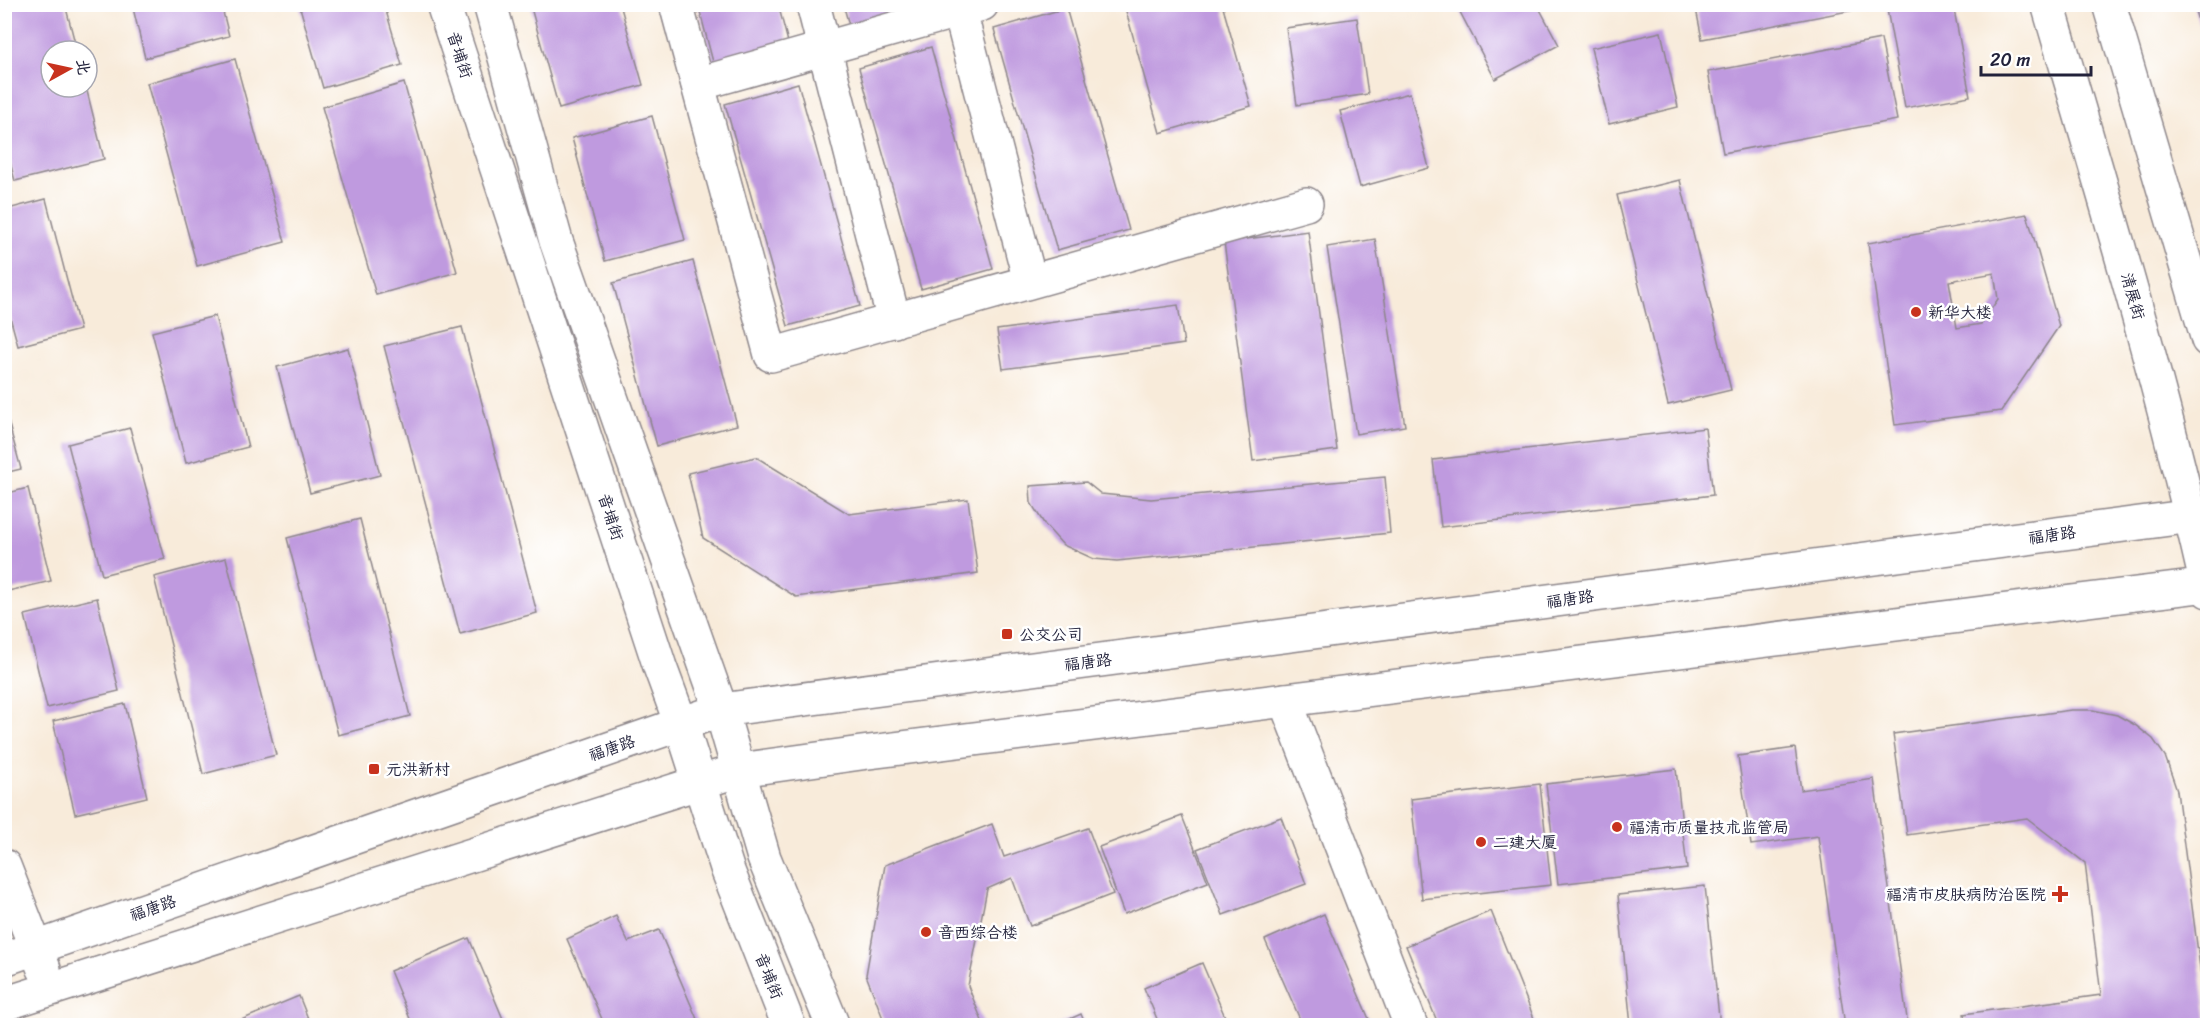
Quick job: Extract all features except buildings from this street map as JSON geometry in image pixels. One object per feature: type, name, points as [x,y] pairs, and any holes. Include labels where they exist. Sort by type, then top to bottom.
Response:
[{"type":"street","name":"音埔街","points":[[443,4],[660,667],[701,783],[728,872],[789,1026]]},
{"type":"street","points":[[490,4],[556,241],[721,710],[764,858],[833,1026]]},
{"type":"street","points":[[676,4],[771,355],[1306,204]]},
{"type":"street","points":[[813,4],[894,321]]},
{"type":"street","name":"清展街","points":[[2048,4],[2141,324],[2200,515],[2207,587]]},
{"type":"street","points":[[2109,4],[2208,340]]},
{"type":"street","points":[[698,84],[967,7],[1030,281]]},
{"type":"street","name":"福唐路","points":[[4,959],[721,710],[2200,515]]},
{"type":"street","points":[[4,1004],[739,770],[1285,700],[2207,587]]},
{"type":"street","points":[[1285,700],[1411,1026]]},
{"type":"street","points":[[4,866],[52,990]]},
{"type":"place","name":"新华大楼","points":[[1916,312]]},
{"type":"place","name":"公交公司","points":[[1007,634]]},
{"type":"place","name":"元洪新村","points":[[374,769]]},
{"type":"place","name":"福清市质量技术监管局","points":[[1617,827]]},
{"type":"place","name":"二建大厦","points":[[1481,842]]},
{"type":"place","name":"福清市皮肤病防治医院","points":[[2060,894]]},
{"type":"place","name":"音西综合楼","points":[[926,932]]}]
